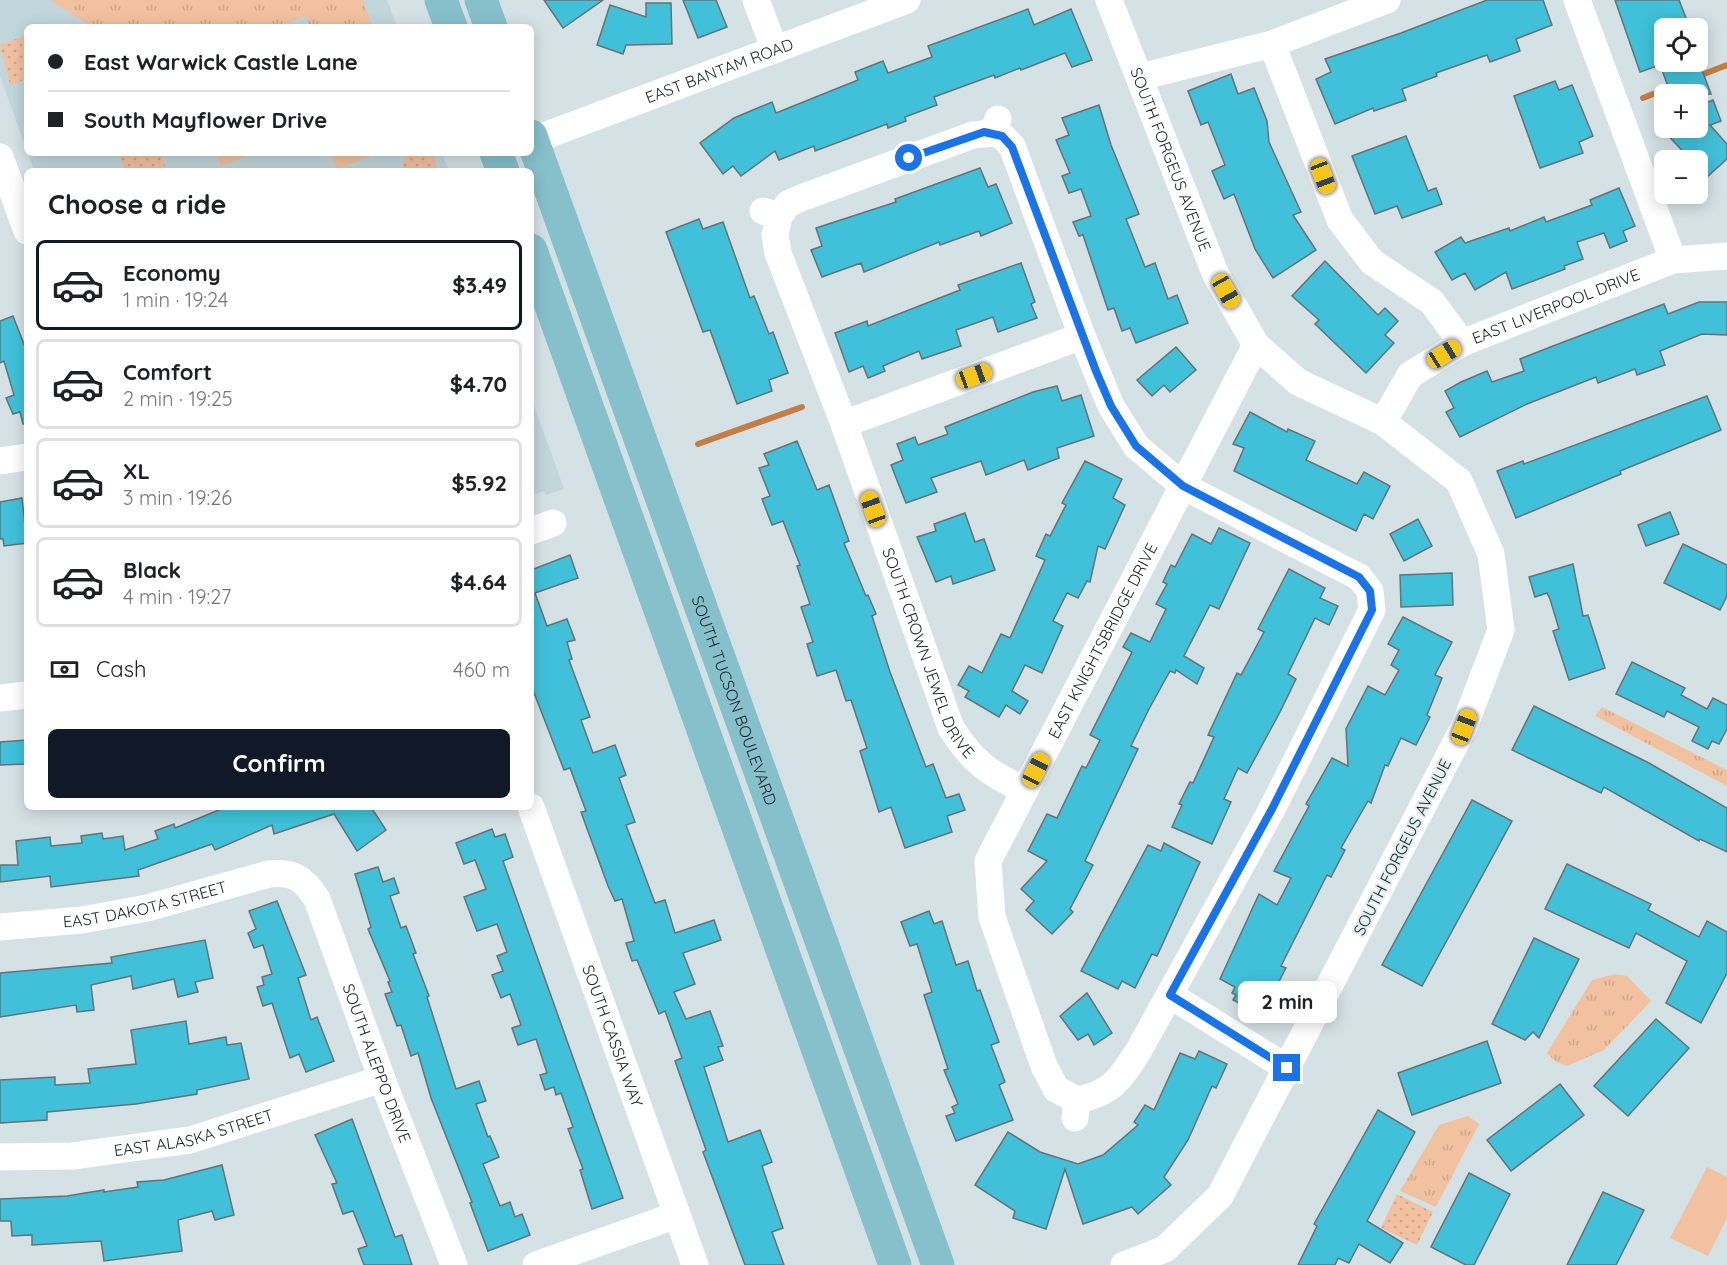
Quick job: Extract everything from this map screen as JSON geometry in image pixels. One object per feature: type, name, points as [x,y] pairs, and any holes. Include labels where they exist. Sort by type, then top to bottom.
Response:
[{"type":"main road","points":[[441,0],[450,24]]},
{"type":"main road","points":[[481,0],[490,24]]},
{"type":"main road","name":"SOUTH TUCSON BOULEVARD","points":[[534,145],[938,1265]]},
{"type":"main road","points":[[534,258],[896,1265]]},
{"type":"street","points":[[756,0],[775,50]]},
{"type":"street","name":"EAST BANTAM ROAD","points":[[534,138],[907,0]]},
{"type":"street","name":"SOUTH FORGEUS AVENUE","points":[[1109,0],[1215,273],[1256,345],[1298,382],[1383,422],[1459,481],[1491,554],[1501,630],[1464,727],[1220,1196],[1166,1249],[1124,1265]]},
{"type":"street","points":[[1140,77],[1272,44],[1387,0]]},
{"type":"street","points":[[1577,0],[1673,260]]},
{"type":"street","points":[[1272,44],[1340,220],[1372,262],[1432,302],[1462,343]]},
{"type":"street","name":"SOUTH CROWN JEWEL DRIVE","points":[[1025,790],[1000,779],[967,754],[951,728],[844,424],[778,253],[771,214],[801,198],[996,126],[1012,147],[1082,336]]},
{"type":"street","points":[[0,157],[24,223]]},
{"type":"street","name":"EAST LIVERPOOL DRIVE","points":[[1383,422],[1410,375],[1462,343],[1673,260],[1727,256]]},
{"type":"street","points":[[844,424],[1082,336],[1111,406],[1136,446],[1183,486],[1359,577],[1370,591],[1372,610],[1272,809],[1170,995],[1287,1068]]},
{"type":"street","name":"EAST KNIGHTSBRIDGE DRIVE","points":[[1170,995],[1139,1050],[1113,1086],[1076,1109],[1056,1089],[1050,1079],[992,916],[988,861],[1256,345]]},
{"type":"street","points":[[0,461],[24,458]]},
{"type":"street","points":[[0,698],[24,695]]},
{"type":"street","name":"SOUTH CASSIA WAY","points":[[532,810],[695,1265]]},
{"type":"street","name":"EAST DAKOTA STREET","points":[[0,927],[82,920],[147,909],[269,874],[295,870]]},
{"type":"street","name":"SOUTH ALEPPO DRIVE","points":[[295,870],[317,899],[382,1079],[454,1265]]},
{"type":"street","name":"EAST ALASKA STREET","points":[[0,1157],[72,1156],[190,1140],[382,1079]]},
{"type":"street","points":[[536,1265],[677,1215]]},
{"type":"shaded area","points":[[0,0],[387,0],[396,24],[24,24],[24,143],[0,76]]},
{"type":"shaded area","points":[[29,156],[443,156],[448,168],[33,168]]},
{"type":"shaded area","points":[[534,405],[564,489],[546,495],[544,491],[534,495]]},
{"type":"green space","points":[[50,0],[363,0],[372,24],[309,24],[306,16],[285,24],[87,24]]},
{"type":"green space","points":[[24,36],[24,80],[10,85],[0,45]]},
{"type":"green space","points":[[120,156],[161,156],[166,168],[124,168]]},
{"type":"green space","points":[[217,156],[248,156],[221,166]]},
{"type":"green space","points":[[332,156],[373,156],[339,168],[336,168]]},
{"type":"green space","points":[[406,156],[433,156],[438,168],[401,168]]},
{"type":"green space","points":[[1602,707],[1727,770],[1727,786],[1595,716]]},
{"type":"green space","points":[[1615,974],[1627,976],[1651,1001],[1604,1050],[1567,1066],[1556,1062],[1547,1053],[1592,980]]},
{"type":"green space","points":[[1468,1116],[1479,1124],[1436,1207],[1400,1191],[1439,1125]]},
{"type":"green space","points":[[1707,1167],[1727,1177],[1727,1218],[1708,1256],[1670,1238]]},
{"type":"green space","points":[[1397,1194],[1433,1212],[1417,1245],[1381,1228]]},
{"type":"building","points":[[544,0],[603,0],[563,28]]},
{"type":"building","points":[[683,0],[716,0],[727,27],[698,38]]},
{"type":"building","points":[[1487,0],[1543,0],[1552,25],[1516,39],[1520,51],[1490,62],[1487,55],[1436,73],[1437,76],[1402,89],[1406,100],[1374,111],[1373,108],[1335,124],[1316,79],[1331,72],[1325,59]]},
{"type":"building","points":[[1615,0],[1679,0],[1686,18],[1654,18],[1654,67],[1640,72]]},
{"type":"building","points":[[646,3],[671,3],[672,44],[626,45],[623,54],[597,45],[610,5],[646,17]]},
{"type":"building","points":[[1028,9],[1034,25],[1071,9],[1092,60],[1072,67],[1065,53],[1021,70],[1020,68],[995,78],[994,75],[934,97],[937,105],[905,117],[906,121],[888,128],[887,124],[815,151],[814,146],[779,160],[775,151],[741,176],[733,166],[723,174],[700,143],[734,118],[772,102],[776,113],[858,80],[855,72],[883,61],[888,73],[932,57],[928,46]]},
{"type":"building","points":[[1663,72],[1703,72],[1707,84],[1667,84]]},
{"type":"building","points":[[1231,74],[1238,94],[1254,88],[1267,121],[1269,142],[1301,212],[1293,215],[1316,250],[1273,278],[1255,249],[1234,194],[1224,199],[1212,171],[1225,165],[1208,122],[1201,125],[1188,91]]},
{"type":"building","points":[[1555,81],[1559,90],[1572,85],[1593,136],[1579,142],[1583,153],[1540,168],[1514,96]]},
{"type":"building","points":[[1713,100],[1721,121],[1710,125],[1727,144],[1727,159],[1708,176],[1708,150],[1682,150],[1670,138],[1708,138],[1708,102]]},
{"type":"building","points":[[1099,105],[1111,145],[1139,214],[1126,219],[1145,267],[1155,263],[1168,299],[1177,295],[1188,323],[1136,343],[1130,328],[1122,331],[1114,308],[1108,310],[1083,235],[1079,236],[1073,222],[1091,216],[1081,189],[1069,193],[1062,176],[1070,173],[1056,140],[1069,135],[1062,118]]},
{"type":"building","points":[[1406,136],[1428,191],[1436,188],[1442,204],[1402,218],[1397,206],[1375,214],[1352,156]]},
{"type":"building","points":[[980,168],[988,187],[996,184],[1012,223],[981,236],[979,231],[940,245],[939,242],[864,272],[861,263],[822,277],[811,250],[822,246],[816,228],[896,202],[895,199]]},
{"type":"building","points":[[1619,188],[1635,226],[1623,231],[1627,241],[1610,248],[1604,233],[1577,242],[1583,259],[1564,266],[1565,269],[1512,289],[1506,272],[1475,290],[1465,273],[1452,280],[1435,252],[1461,237],[1465,243],[1509,228],[1510,231],[1544,217],[1546,222],[1592,205],[1590,200]]},
{"type":"building","points":[[699,219],[703,229],[723,222],[750,298],[754,296],[769,334],[773,332],[788,373],[769,380],[772,391],[737,404],[710,330],[703,332],[666,232]]},
{"type":"building","points":[[1325,261],[1378,315],[1385,308],[1398,321],[1385,335],[1394,343],[1366,373],[1315,324],[1319,320],[1292,296]]},
{"type":"building","points":[[1021,263],[1035,302],[1031,304],[1037,318],[998,332],[993,317],[956,330],[961,346],[922,359],[919,351],[883,366],[885,371],[868,378],[863,366],[849,372],[835,333],[867,321],[868,326],[960,290],[958,285]]},
{"type":"building","points":[[1699,302],[1727,302],[1727,335],[1702,334],[1660,351],[1665,365],[1637,375],[1635,369],[1598,383],[1596,377],[1527,404],[1460,437],[1446,412],[1454,408],[1445,391],[1461,382],[1487,371],[1492,382],[1524,371],[1520,359],[1553,346],[1664,304],[1668,314]]},
{"type":"building","points":[[13,316],[24,344],[24,424],[20,412],[13,414],[6,398],[14,395],[4,361],[0,363],[0,321]]},
{"type":"building","points":[[1176,347],[1196,370],[1170,392],[1164,385],[1152,396],[1137,380]]},
{"type":"building","points":[[1057,386],[1062,401],[1081,395],[1094,436],[1057,448],[1059,458],[1028,470],[1024,460],[986,475],[981,461],[931,478],[937,492],[906,503],[891,465],[903,460],[897,444],[915,437],[918,445],[948,434],[945,427],[1033,392]]},
{"type":"building","points":[[1707,396],[1721,430],[1620,471],[1621,474],[1516,518],[1497,471],[1523,461],[1524,464]]},
{"type":"building","points":[[1250,412],[1287,432],[1288,429],[1315,441],[1306,460],[1357,484],[1364,472],[1390,486],[1373,519],[1364,514],[1356,531],[1234,471],[1244,448],[1233,444]]},
{"type":"building","points":[[797,441],[817,490],[829,485],[849,541],[844,543],[876,614],[872,616],[890,672],[926,767],[933,764],[946,798],[959,794],[965,810],[947,816],[952,832],[905,848],[891,807],[879,812],[860,751],[867,748],[851,700],[846,701],[836,670],[817,676],[807,644],[813,642],[801,607],[810,604],[797,566],[800,565],[783,521],[772,525],[762,499],[770,496],[759,468],[769,465],[764,454]]},
{"type":"building","points":[[1085,461],[1122,479],[1113,498],[1125,505],[1105,549],[1098,546],[1090,582],[1087,581],[1078,598],[1067,593],[1053,621],[1063,626],[1042,673],[1025,665],[1012,691],[1028,701],[1020,714],[1006,705],[999,717],[965,697],[969,691],[958,685],[969,666],[982,673],[1001,634],[1010,638],[1045,560],[1036,556],[1046,534],[1050,536],[1066,505],[1062,503]]},
{"type":"building","points":[[22,498],[24,543],[4,546],[3,539],[0,539],[0,502]]},
{"type":"building","points":[[1670,512],[1679,534],[1646,546],[1638,525]]},
{"type":"building","points":[[965,513],[975,542],[984,539],[995,570],[953,584],[951,576],[936,582],[917,537],[936,531],[934,524]]},
{"type":"building","points":[[1418,519],[1432,546],[1404,561],[1390,534]]},
{"type":"building","points":[[1219,528],[1250,543],[1219,609],[1210,605],[1184,656],[1204,668],[1197,684],[1176,670],[1175,673],[1170,671],[1131,746],[1138,749],[1085,861],[1093,865],[1070,909],[1073,912],[1052,934],[1026,910],[1034,901],[1021,889],[1047,861],[1028,851],[1047,814],[1057,818],[1082,766],[1086,768],[1100,740],[1090,735],[1132,652],[1123,647],[1131,633],[1150,642],[1166,609],[1156,604],[1167,584],[1163,582],[1171,565],[1175,567],[1192,534],[1211,544]]},
{"type":"building","points":[[1683,544],[1727,565],[1727,596],[1720,610],[1664,583]]},
{"type":"building","points":[[570,555],[578,578],[535,593],[547,626],[567,619],[575,640],[567,642],[572,659],[569,660],[590,717],[581,720],[593,753],[615,745],[626,775],[619,778],[635,822],[626,825],[655,903],[665,900],[675,933],[714,920],[721,940],[683,953],[695,984],[674,992],[686,1019],[710,1011],[723,1046],[718,1047],[723,1060],[704,1067],[728,1142],[760,1130],[772,1162],[762,1166],[783,1228],[772,1232],[784,1265],[745,1265],[703,1152],[706,1150],[675,1061],[682,1058],[665,1011],[659,1014],[637,960],[632,961],[626,943],[634,941],[622,899],[615,901],[608,886],[581,812],[586,811],[570,768],[564,770],[534,693],[534,569]]},
{"type":"building","points":[[1573,564],[1583,616],[1588,615],[1605,668],[1569,680],[1553,631],[1559,629],[1550,599],[1547,593],[1535,597],[1529,577]]},
{"type":"building","points":[[1289,569],[1325,588],[1320,598],[1338,606],[1329,625],[1315,618],[1288,674],[1296,679],[1247,773],[1238,768],[1224,799],[1231,802],[1212,844],[1172,827],[1182,805],[1179,804],[1190,782],[1193,783],[1214,737],[1208,735],[1237,673],[1241,675],[1264,632],[1258,629]]},
{"type":"building","points":[[1452,573],[1453,605],[1401,607],[1400,575]]},
{"type":"building","points":[[1403,617],[1452,642],[1435,675],[1442,678],[1427,715],[1430,717],[1416,745],[1401,738],[1388,766],[1385,765],[1371,803],[1368,801],[1341,848],[1345,850],[1331,877],[1327,875],[1281,966],[1286,968],[1262,1014],[1233,1000],[1236,995],[1232,993],[1235,987],[1220,979],[1259,894],[1277,905],[1291,878],[1274,871],[1309,806],[1306,804],[1332,758],[1348,766],[1346,729],[1368,686],[1385,695],[1399,670],[1391,665],[1399,650],[1388,644]]},
{"type":"building","points":[[1632,662],[1685,688],[1681,695],[1707,709],[1713,698],[1727,705],[1727,729],[1719,744],[1712,741],[1708,749],[1692,741],[1699,727],[1667,711],[1664,717],[1616,694]]},
{"type":"building","points":[[1534,706],[1649,763],[1727,808],[1727,852],[1700,839],[1699,841],[1604,787],[1601,793],[1512,750]]},
{"type":"building","points":[[24,740],[24,764],[0,765],[0,742]]},
{"type":"building","points":[[1472,800],[1512,821],[1422,986],[1382,965]]},
{"type":"building","points":[[219,810],[373,810],[386,830],[357,851],[334,814],[274,834],[272,825],[215,850],[212,844],[138,870],[139,876],[51,887],[50,876],[0,882],[0,865],[18,865],[16,841],[50,837],[51,846],[82,843],[81,836],[102,833],[103,839],[123,836],[125,850],[158,839],[155,831],[174,824],[175,828]]},
{"type":"building","points":[[492,829],[495,837],[505,834],[513,857],[503,861],[623,1198],[592,1209],[580,1170],[583,1169],[568,1129],[573,1127],[561,1093],[556,1095],[554,1087],[545,1090],[540,1075],[547,1073],[536,1039],[518,1045],[512,1028],[521,1025],[510,994],[501,998],[492,975],[503,971],[497,956],[507,952],[497,924],[477,931],[464,897],[486,889],[475,860],[464,864],[456,843]]},
{"type":"building","points":[[1164,843],[1200,862],[1157,956],[1152,954],[1135,988],[1122,981],[1118,989],[1081,971],[1148,845],[1161,851]]},
{"type":"building","points":[[1567,864],[1651,904],[1648,910],[1699,937],[1707,921],[1727,932],[1727,973],[1701,1023],[1666,1003],[1687,961],[1636,933],[1629,948],[1545,909]]},
{"type":"building","points":[[378,867],[383,882],[394,878],[399,893],[390,896],[401,928],[406,926],[416,953],[413,954],[429,996],[427,997],[456,1089],[479,1081],[486,1101],[476,1104],[488,1137],[490,1136],[499,1157],[483,1164],[500,1206],[510,1202],[515,1217],[522,1214],[530,1235],[488,1251],[470,1203],[472,1202],[431,1098],[418,1053],[411,1056],[401,1025],[397,1026],[385,994],[392,992],[388,982],[390,981],[368,929],[371,927],[355,874]]},
{"type":"building","points":[[277,901],[306,975],[298,978],[311,1020],[317,1017],[334,1061],[306,1072],[299,1054],[290,1058],[272,1003],[263,1006],[257,987],[264,985],[262,977],[272,974],[263,945],[254,948],[248,933],[256,929],[249,911]]},
{"type":"building","points":[[929,911],[934,924],[942,921],[956,965],[968,961],[977,991],[980,990],[999,1042],[991,1045],[1005,1082],[999,1085],[1013,1120],[956,1141],[946,1116],[955,1113],[952,1107],[958,1104],[944,1070],[948,1069],[924,995],[932,992],[917,944],[910,946],[901,922]]},
{"type":"building","points":[[1534,938],[1579,959],[1539,1038],[1533,1032],[1525,1040],[1492,1024]]},
{"type":"building","points":[[205,940],[213,978],[195,982],[198,992],[178,997],[174,979],[133,989],[131,976],[91,985],[94,1010],[77,1012],[76,1005],[0,1017],[0,973],[112,963],[111,957]]},
{"type":"building","points":[[1087,993],[1112,1033],[1094,1045],[1088,1034],[1078,1040],[1060,1016]]},
{"type":"building","points":[[1656,1019],[1689,1048],[1628,1116],[1594,1086]]},
{"type":"building","points":[[186,1021],[189,1044],[226,1037],[227,1045],[241,1043],[249,1079],[197,1090],[197,1094],[136,1104],[47,1112],[47,1120],[0,1123],[0,1080],[55,1077],[55,1085],[90,1083],[88,1069],[136,1064],[131,1030]]},
{"type":"building","points":[[1487,1041],[1501,1083],[1412,1115],[1398,1073]]},
{"type":"building","points":[[1199,1051],[1227,1064],[1216,1088],[1212,1086],[1188,1140],[1164,1177],[1171,1185],[1138,1214],[1132,1207],[1083,1224],[1065,1169],[1046,1229],[1013,1218],[1015,1211],[975,1185],[1008,1132],[1040,1152],[1078,1164],[1103,1155],[1138,1125],[1134,1122],[1145,1105],[1154,1110],[1180,1053],[1195,1059]]},
{"type":"building","points":[[1560,1084],[1584,1115],[1511,1171],[1487,1140]]},
{"type":"building","points":[[1378,1110],[1415,1132],[1367,1221],[1403,1243],[1390,1263],[1359,1244],[1349,1263],[1338,1258],[1335,1265],[1298,1265],[1317,1226],[1314,1224]]},
{"type":"building","points":[[352,1119],[395,1237],[402,1235],[412,1265],[364,1265],[358,1249],[367,1246],[353,1211],[343,1214],[332,1184],[337,1183],[315,1135]]},
{"type":"building","points":[[222,1165],[234,1215],[215,1220],[212,1211],[178,1220],[182,1251],[104,1261],[101,1241],[32,1245],[32,1235],[12,1236],[11,1221],[0,1221],[0,1199],[67,1196],[138,1187],[137,1182],[164,1180]]},
{"type":"building","points":[[1469,1173],[1510,1194],[1474,1265],[1466,1265],[1431,1247]]},
{"type":"building","points":[[1603,1192],[1644,1210],[1616,1265],[1567,1265]]},
{"type":"waterway","points":[[1696,77],[1727,65]]},
{"type":"waterway","points":[[1643,98],[1654,94]]},
{"type":"waterway","points":[[698,444],[802,407]]},
{"type":"route","points":[[909,158],[984,132],[1002,136],[1012,147],[1082,336],[1111,406],[1136,446],[1183,486],[1359,577],[1370,591],[1372,610],[1272,809],[1170,995],[1287,1068]]}]
